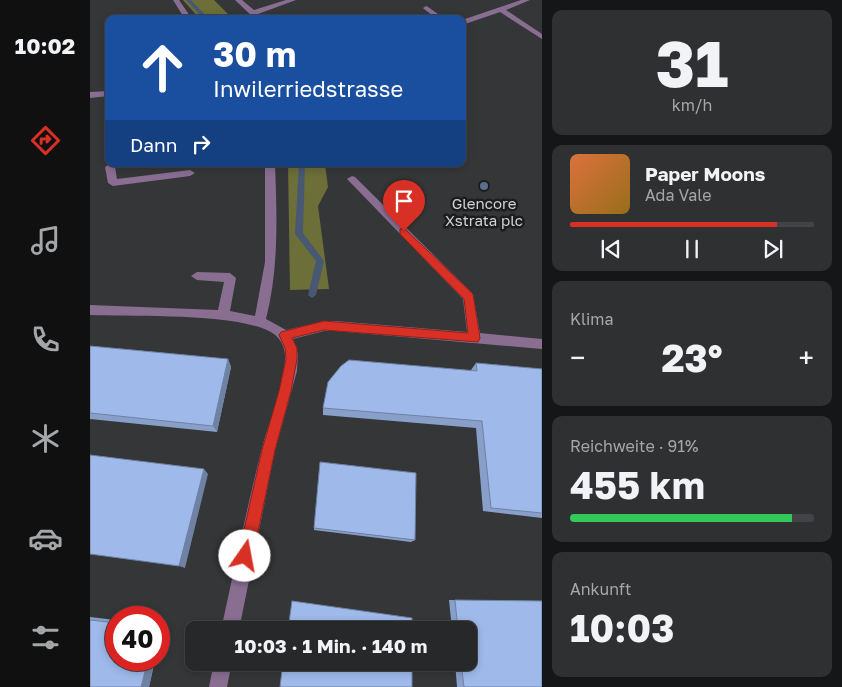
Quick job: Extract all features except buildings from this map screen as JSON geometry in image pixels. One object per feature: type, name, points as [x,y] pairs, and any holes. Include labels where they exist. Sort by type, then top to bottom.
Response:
[{"type":"street","points":[[176,0],[186,15]]},
{"type":"street","points":[[238,0],[255,15]]},
{"type":"street","points":[[258,15],[293,0]]},
{"type":"street","points":[[466,22],[527,0]]},
{"type":"street","points":[[426,8],[436,15]]},
{"type":"street","points":[[501,9],[542,37]]},
{"type":"street","points":[[90,95],[105,93]]},
{"type":"street","points":[[110,167],[113,183],[190,173]]},
{"type":"street","points":[[260,321],[267,296],[272,254],[270,167]]},
{"type":"street","points":[[352,179],[469,297],[474,338]]},
{"type":"street","points":[[197,276],[230,278],[223,316]]},
{"type":"street","points":[[90,310],[223,316],[260,321],[284,335],[291,348],[292,359],[268,450],[232,621]]},
{"type":"street","points":[[284,335],[324,326],[542,344]]},
{"type":"street","points":[[218,687],[221,671]]},
{"type":"green space","points":[[183,0],[214,0],[229,15],[196,15]]},
{"type":"green space","points":[[288,167],[325,167],[328,187],[318,206],[329,289],[290,290]]},
{"type":"waterway","points":[[188,0],[203,15]]},
{"type":"waterway","points":[[302,167],[299,234],[320,261],[312,295]]},
{"type":"place","name":"Glencore Xstrata plc","points":[[484,186]]},
{"type":"route","points":[[245,556],[268,450],[292,359],[291,348],[284,335],[324,326],[336,326],[474,338],[469,297],[404,231]]}]
